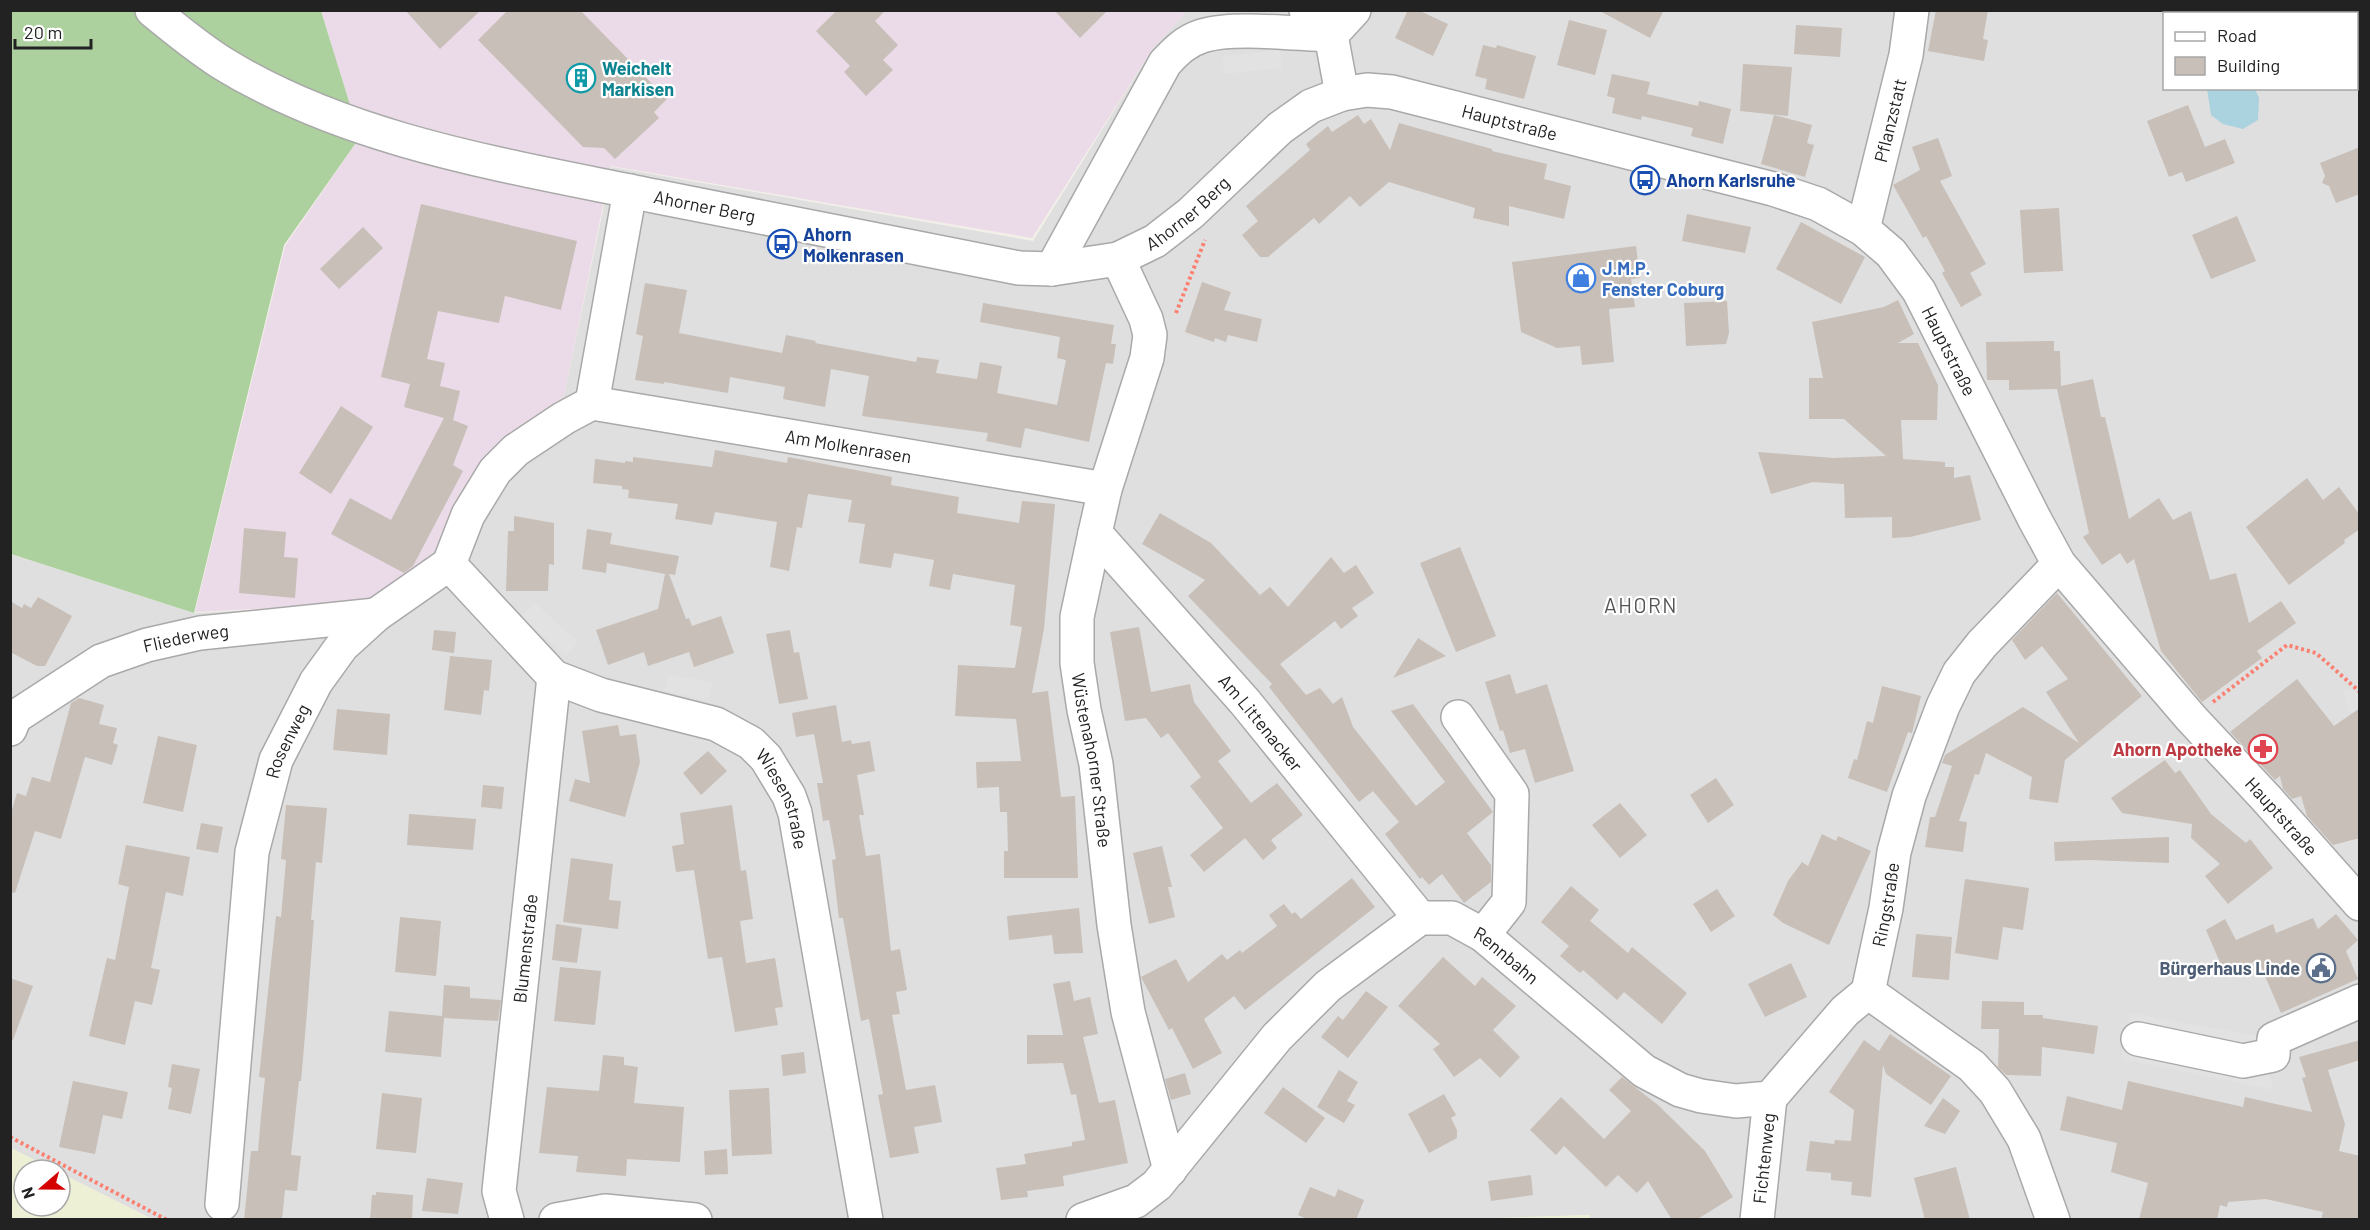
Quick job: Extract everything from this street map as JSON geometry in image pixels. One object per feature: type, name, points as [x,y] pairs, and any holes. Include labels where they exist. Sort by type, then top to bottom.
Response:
[{"type":"street","name":"Ahorner Berg","points":[[152,10],[186,38],[223,63],[273,90],[318,110],[406,141],[485,161],[1019,268],[1052,269],[1118,259],[1155,241],[1191,213],[1280,128],[1311,106],[1342,94]]},
{"type":"street","points":[[1306,10],[1331,35],[1342,94]]},
{"type":"street","points":[[1052,269],[1165,63],[1179,48],[1201,36],[1224,31],[1331,35],[1354,10]]},
{"type":"street","name":"Pflanzstatt","points":[[1863,229],[1906,55],[1912,10]]},
{"type":"street","name":"Hauptstraße","points":[[1342,94],[1367,90],[1392,92],[1761,186],[1818,204],[1863,229],[1891,253],[1919,291],[2059,564],[2191,718],[2360,904]]},
{"type":"street","points":[[449,564],[468,515],[495,471],[516,450],[564,418],[592,403],[630,191]]},
{"type":"street","name":"Wüstenahorner Straße","points":[[1118,259],[1146,319],[1150,335],[1147,358],[1105,489],[1095,533],[1077,617],[1077,663],[1096,764],[1114,925],[1128,1012],[1170,1170]]},
{"type":"street","name":"Am Molkenrasen","points":[[592,403],[1105,489]]},
{"type":"street","name":"Am Littenacker","points":[[1095,533],[1245,702],[1420,918]]},
{"type":"street","name":"Rosenweg","points":[[222,1204],[252,852],[276,760],[316,682],[342,646],[376,615],[449,564]]},
{"type":"street","name":"Wiesenstraße","points":[[449,564],[554,677],[601,695],[716,724],[751,743],[766,758],[789,796],[797,825],[866,1220]]},
{"type":"street","name":"Ringstraße","points":[[1868,992],[1886,908],[1894,852],[1908,796],[1942,706],[1959,672],[1982,644],[2059,564]]},
{"type":"street","name":"Fliederweg","points":[[12,720],[101,661],[147,645],[200,633],[376,615]]},
{"type":"street","name":"Blumenstraße","points":[[507,1220],[500,1191],[554,677]]},
{"type":"street","points":[[1458,717],[1512,794],[1509,902],[1483,935]]},
{"type":"street","points":[[1083,1220],[1136,1201],[1156,1185],[1277,1037],[1328,986],[1420,918]]},
{"type":"street","name":"Rennbahn","points":[[1420,918],[1452,918],[1483,935],[1644,1071],[1680,1090],[1701,1096],[1736,1101],[1770,1098]]},
{"type":"street","points":[[1770,1098],[1845,1011],[1868,992],[1972,1066],[1995,1091],[2024,1139],[2053,1220]]},
{"type":"street","points":[[2138,1039],[2243,1061],[2272,1055],[2274,1039],[2360,1001]]},
{"type":"street","name":"Fichtenweg","points":[[1757,1220],[1770,1098]]},
{"type":"street","points":[[556,1220],[605,1211],[695,1220]]},
{"type":"path","points":[[1173,321],[1208,232]]},
{"type":"path","points":[[2191,718],[2287,645],[2316,653],[2360,692]]},
{"type":"path","points":[[10,1137],[167,1220]]},
{"type":"shaded area","points":[[321,11],[1187,11],[1153,48],[1032,238],[611,166],[564,396],[488,464],[439,557],[359,604],[195,612],[285,246],[360,137]]},
{"type":"shaded area","points":[[1187,11],[2359,11],[2359,1219],[1590,1220],[1589,1215],[1459,1220],[152,1219],[72,1179],[72,1158],[31,1158],[11,1148],[10,554],[194,613],[360,605],[445,559],[489,464],[564,396],[612,167],[1033,241],[1153,48]]},
{"type":"shaded area","points":[[1280,50],[1282,68],[1224,74],[1222,56]]},
{"type":"shaded area","points":[[534,602],[578,642],[566,656],[521,617]]},
{"type":"shaded area","points":[[669,675],[714,683],[707,701],[664,690]]},
{"type":"shaded area","points":[[2343,689],[2359,693],[2359,714],[2349,711]]},
{"type":"shaded area","points":[[2130,1013],[2257,1036],[2274,1090],[2121,1059]]},
{"type":"green space","points":[[11,11],[321,11],[360,137],[284,245],[194,613],[11,554]]},
{"type":"green space","points":[[11,1148],[31,1158],[12,1158],[12,1218],[72,1218],[72,1179],[152,1219],[11,1219]]},
{"type":"green space","points":[[1590,1215],[1590,1220],[1459,1219]]},
{"type":"water","points":[[2207,90],[2255,90],[2259,98],[2258,120],[2243,129],[2223,124],[2211,115]]},
{"type":"building","points":[[405,10],[481,10],[440,49]]},
{"type":"building","name":"Weichelt Markisen","points":[[508,10],[580,10],[667,99],[654,112],[659,118],[615,159],[604,148],[583,147],[478,40]]},
{"type":"building","points":[[837,10],[886,10],[875,21],[898,45],[883,60],[893,70],[866,96],[844,72],[850,66],[816,31]]},
{"type":"building","points":[[1054,10],[1108,10],[1080,38]]},
{"type":"building","points":[[1408,10],[1418,10],[1448,24],[1433,56],[1395,38]]},
{"type":"building","points":[[1598,10],[1664,10],[1650,38]]},
{"type":"building","points":[[1936,10],[1988,10],[1983,39],[1988,40],[1984,61],[1928,51]]},
{"type":"building","points":[[1569,20],[1607,30],[1595,75],[1557,65]]},
{"type":"building","points":[[1796,25],[1842,28],[1840,57],[1794,54]]},
{"type":"building","points":[[1483,45],[1496,48],[1497,45],[1536,56],[1524,99],[1485,89],[1487,79],[1475,76]]},
{"type":"building","points":[[1743,64],[1792,67],[1788,116],[1740,111]]},
{"type":"building","points":[[1612,74],[1650,82],[1647,94],[1698,106],[1699,101],[1731,109],[1723,144],[1691,136],[1693,128],[1642,116],[1641,120],[1612,113],[1615,98],[1607,96]]},
{"type":"building","points":[[2188,105],[2205,147],[2225,139],[2235,163],[2186,182],[2182,172],[2169,177],[2147,121]]},
{"type":"building","points":[[1358,115],[1364,124],[1371,119],[1390,150],[1399,123],[1492,149],[1492,151],[1547,164],[1544,179],[1571,186],[1564,219],[1509,206],[1509,226],[1473,218],[1475,208],[1389,182],[1360,207],[1350,196],[1319,224],[1314,218],[1268,257],[1260,257],[1242,235],[1258,221],[1246,206],[1310,150],[1306,144],[1328,126],[1332,132]]},
{"type":"building","points":[[1774,115],[1812,125],[1807,143],[1814,145],[1805,177],[1761,164]]},
{"type":"building","points":[[1938,138],[1952,176],[1940,181],[1986,264],[1970,273],[1982,295],[1961,307],[1942,273],[1945,271],[1926,236],[1923,238],[1893,185],[1920,170],[1912,147]]},
{"type":"building","points":[[2360,147],[2360,194],[2336,203],[2329,186],[2322,183],[2325,176],[2320,163]]},
{"type":"building","points":[[421,204],[577,241],[561,310],[505,296],[499,323],[438,311],[427,359],[445,363],[440,386],[460,391],[453,420],[468,426],[453,465],[463,471],[413,566],[404,573],[331,534],[350,498],[391,520],[444,418],[404,407],[410,384],[381,377]]},
{"type":"building","points":[[2059,208],[2063,271],[2024,273],[2020,210]]},
{"type":"building","points":[[1687,214],[1751,227],[1745,253],[1682,241]]},
{"type":"building","points":[[2237,216],[2256,261],[2211,279],[2192,235]]},
{"type":"building","points":[[1801,222],[1865,257],[1841,304],[1776,269]]},
{"type":"building","points":[[363,227],[383,248],[339,289],[320,269]]},
{"type":"building","points":[[1636,246],[1640,278],[1631,279],[1635,307],[1609,309],[1614,362],[1582,365],[1580,346],[1557,348],[1521,332],[1512,262]]},
{"type":"building","points":[[1202,282],[1231,292],[1224,310],[1262,319],[1257,342],[1228,335],[1226,342],[1215,338],[1214,342],[1185,332]]},
{"type":"building","points":[[645,283],[687,290],[679,333],[782,353],[786,335],[816,341],[815,343],[916,362],[917,357],[939,360],[936,373],[977,379],[980,362],[1002,366],[997,393],[1057,405],[1066,360],[1057,358],[1060,337],[980,322],[983,303],[1114,325],[1111,344],[1116,344],[1113,364],[1106,363],[1089,442],[1025,428],[1021,448],[986,441],[988,433],[862,416],[869,376],[831,369],[825,407],[783,399],[785,387],[730,377],[728,393],[664,382],[664,384],[635,380],[643,336],[636,334]]},
{"type":"building","points":[[1898,300],[1914,334],[1898,343],[1918,343],[1938,385],[1937,420],[1901,420],[1903,459],[1945,462],[1945,467],[1954,467],[1954,478],[1970,475],[1981,520],[1910,537],[1892,538],[1892,517],[1845,518],[1844,484],[1813,482],[1771,494],[1758,452],[1833,458],[1886,456],[1844,419],[1809,419],[1809,378],[1823,378],[1812,322],[1884,307]]},
{"type":"building","points":[[1727,301],[1729,333],[1726,344],[1686,346],[1684,303]]},
{"type":"building","points":[[2054,341],[2054,351],[2060,351],[2061,386],[2093,379],[2101,417],[2105,417],[2129,519],[2159,498],[2173,520],[2191,511],[2210,580],[2236,573],[2249,623],[2281,601],[2296,623],[2257,651],[2262,658],[2202,702],[2161,651],[2134,559],[2127,564],[2120,553],[2102,565],[2083,537],[2089,533],[2057,389],[2009,390],[2009,380],[1987,380],[1986,342]]},
{"type":"building","points":[[341,406],[373,427],[331,494],[299,473]]},
{"type":"building","points":[[715,450],[787,463],[788,457],[892,477],[891,485],[959,497],[957,513],[1019,523],[1022,501],[1055,504],[1044,629],[1032,693],[1048,691],[1061,797],[1075,796],[1078,878],[1004,878],[1004,851],[1008,851],[1007,812],[1000,812],[999,787],[977,788],[976,762],[1021,761],[1016,719],[955,716],[958,665],[1015,668],[1022,627],[1010,625],[1015,585],[953,574],[950,590],[929,586],[934,560],[894,553],[891,568],[859,563],[865,524],[848,522],[852,500],[808,494],[802,528],[797,527],[789,571],[770,567],[777,522],[715,512],[712,525],[675,519],[678,504],[628,498],[629,490],[622,489],[622,486],[593,483],[595,459],[625,463],[625,461],[633,462],[633,457],[712,467]]},
{"type":"building","points":[[2307,478],[2323,500],[2339,487],[2360,515],[2360,529],[2289,585],[2246,527]]},
{"type":"building","points":[[1160,513],[1211,543],[1260,595],[1270,587],[1288,607],[1331,557],[1344,573],[1356,565],[1374,593],[1352,608],[1358,616],[1341,629],[1335,621],[1280,664],[1306,695],[1320,688],[1333,704],[1342,697],[1353,727],[1416,806],[1445,782],[1391,711],[1413,704],[1493,812],[1467,833],[1491,865],[1491,882],[1464,903],[1442,874],[1429,885],[1422,877],[1420,879],[1385,834],[1399,822],[1373,791],[1359,802],[1269,687],[1272,684],[1188,596],[1205,580],[1142,544]]},
{"type":"building","points":[[514,516],[554,523],[554,565],[549,564],[548,591],[506,591],[508,531],[514,531]]},
{"type":"building","points":[[244,528],[286,532],[284,557],[298,558],[295,598],[239,593]]},
{"type":"building","points":[[587,529],[612,533],[610,544],[679,556],[675,575],[669,574],[686,619],[689,618],[692,626],[721,616],[734,653],[694,667],[689,652],[648,666],[644,652],[608,665],[596,630],[658,609],[665,574],[607,563],[606,573],[582,569]]},
{"type":"building","points":[[1460,547],[1496,636],[1456,652],[1420,563]]},
{"type":"building","points":[[2057,593],[2142,696],[2065,760],[2058,803],[2029,799],[2032,777],[1986,753],[1979,775],[1975,774],[1959,821],[1967,822],[1963,852],[1925,847],[1930,817],[1935,817],[1952,766],[1942,763],[1945,755],[2023,707],[2079,743],[2046,692],[2068,679],[2042,646],[2025,660],[2012,640]]},
{"type":"building","points":[[38,597],[72,616],[45,666],[37,666],[10,652],[10,601],[22,608],[24,604],[31,608]]},
{"type":"building","points":[[1139,627],[1151,692],[1190,684],[1194,702],[1231,751],[1218,761],[1251,803],[1277,783],[1303,815],[1271,840],[1277,848],[1263,860],[1245,838],[1204,872],[1190,855],[1223,828],[1190,786],[1201,777],[1168,733],[1161,738],[1146,718],[1125,721],[1110,632]]},
{"type":"building","points":[[434,630],[456,632],[454,653],[432,650]]},
{"type":"building","points":[[790,630],[794,653],[799,652],[808,699],[779,704],[766,634]]},
{"type":"building","points":[[1418,638],[1446,656],[1393,678]]},
{"type":"building","points":[[450,656],[492,660],[489,691],[484,690],[481,715],[444,710]]},
{"type":"building","points":[[1510,674],[1516,694],[1547,684],[1574,771],[1535,783],[1525,749],[1510,753],[1503,730],[1500,731],[1485,682]]},
{"type":"building","points":[[2297,679],[2334,726],[2360,708],[2360,838],[2333,845],[2307,816],[2301,796],[2292,799],[2283,789],[2280,776],[2275,780],[2230,732]]},
{"type":"building","points":[[1882,686],[1921,696],[1912,733],[1908,732],[1887,792],[1848,778],[1854,759],[1857,760],[1867,721],[1873,723]]},
{"type":"building","points":[[79,698],[104,705],[99,724],[117,728],[113,743],[118,745],[112,765],[85,757],[61,839],[35,831],[15,893],[10,892],[10,816],[17,793],[26,796],[32,777],[50,782],[71,703]]},
{"type":"building","points":[[836,705],[842,742],[851,740],[852,744],[870,741],[875,771],[857,775],[864,815],[859,815],[866,856],[880,854],[891,951],[900,949],[907,990],[896,992],[900,1014],[892,1015],[906,1090],[935,1085],[942,1122],[914,1127],[919,1153],[890,1158],[878,1095],[883,1094],[869,1019],[861,1021],[843,918],[839,918],[832,860],[836,859],[829,820],[823,821],[817,783],[823,783],[814,734],[796,737],[792,713]]},
{"type":"building","points":[[337,709],[390,714],[387,755],[333,750]]},
{"type":"building","points":[[618,725],[620,736],[636,734],[640,762],[625,817],[569,801],[575,779],[590,783],[582,731]]},
{"type":"building","points":[[158,736],[197,745],[183,812],[143,803]]},
{"type":"building","points":[[708,751],[727,771],[701,795],[683,773]]},
{"type":"building","points":[[2165,760],[2175,773],[2180,770],[2211,814],[2246,843],[2250,839],[2273,868],[2228,904],[2205,876],[2220,864],[2191,838],[2192,824],[2122,813],[2111,798]]},
{"type":"building","points":[[1716,778],[1734,805],[1708,823],[1690,795]]},
{"type":"building","points":[[483,785],[504,787],[502,809],[481,807]]},
{"type":"building","points":[[1620,803],[1647,835],[1620,858],[1592,825]]},
{"type":"building","points":[[286,805],[327,808],[322,863],[316,862],[307,1012],[291,1155],[301,1156],[297,1191],[285,1190],[282,1220],[244,1220],[251,1151],[258,1151],[265,1078],[259,1077],[276,916],[281,917],[286,860],[281,859]]},
{"type":"building","points":[[732,805],[741,871],[746,870],[753,919],[740,921],[746,963],[775,958],[783,1007],[775,1008],[778,1025],[735,1032],[722,957],[708,959],[694,870],[676,872],[672,846],[684,844],[680,813]]},
{"type":"building","points":[[409,814],[476,819],[473,850],[407,845]]},
{"type":"building","points":[[201,823],[223,827],[218,853],[196,849]]},
{"type":"building","points":[[1822,834],[1836,841],[1838,836],[1871,851],[1829,945],[1783,923],[1773,915],[1788,881],[1802,862],[1808,866]]},
{"type":"building","points":[[2169,837],[2169,863],[2055,861],[2054,842]]},
{"type":"building","points":[[126,845],[190,857],[183,896],[166,892],[151,968],[160,970],[152,1005],[135,1001],[125,1045],[89,1036],[107,958],[115,960],[129,887],[118,884]]},
{"type":"building","points":[[1162,846],[1172,887],[1168,887],[1175,917],[1149,924],[1133,853]]},
{"type":"building","points":[[571,858],[613,864],[609,900],[621,901],[618,929],[563,922]]},
{"type":"building","points":[[1352,878],[1375,907],[1245,1010],[1234,996],[1204,1019],[1222,1053],[1193,1069],[1172,1028],[1169,1030],[1141,977],[1176,959],[1188,982],[1222,954],[1227,960],[1240,950],[1242,953],[1277,926],[1269,915],[1284,904],[1292,914],[1295,912],[1301,919]]},
{"type":"building","points":[[1965,879],[2029,888],[2023,930],[2003,927],[1998,960],[1955,953]]},
{"type":"building","points":[[1571,886],[1599,910],[1590,921],[1628,953],[1632,947],[1687,993],[1662,1024],[1624,992],[1617,1000],[1583,970],[1580,973],[1560,956],[1569,946],[1541,922]]},
{"type":"building","points":[[1717,889],[1735,916],[1711,932],[1693,904]]},
{"type":"building","points":[[1079,908],[1083,953],[1054,954],[1052,935],[1009,940],[1007,916]]},
{"type":"building","points":[[2336,914],[2358,940],[2346,951],[2358,979],[2281,1013],[2258,960],[2225,974],[2206,930],[2225,919],[2236,940],[2273,924],[2276,933],[2313,918],[2318,929]]},
{"type":"building","points":[[400,917],[441,921],[436,976],[395,972]]},
{"type":"building","points":[[556,924],[582,928],[577,963],[552,960]]},
{"type":"building","points":[[1916,934],[1952,937],[1949,980],[1912,977]]},
{"type":"building","points":[[1443,957],[1475,986],[1482,977],[1516,1006],[1493,1030],[1520,1057],[1500,1078],[1480,1058],[1454,1077],[1433,1049],[1440,1044],[1398,1006]]},
{"type":"building","points":[[1791,963],[1807,997],[1765,1017],[1748,984]]},
{"type":"building","points":[[560,967],[601,971],[595,1025],[554,1021]]},
{"type":"building","points":[[10,978],[33,986],[13,1040],[10,1040]]},
{"type":"building","points":[[1070,981],[1074,1001],[1090,997],[1098,1034],[1083,1037],[1099,1103],[1115,1100],[1128,1163],[1063,1176],[1064,1186],[1027,1191],[1028,1197],[1001,1200],[996,1168],[1026,1164],[1024,1154],[1072,1146],[1072,1142],[1085,1140],[1076,1094],[1071,1095],[1063,1063],[1027,1064],[1027,1035],[1063,1035],[1053,984]]},
{"type":"building","points":[[444,985],[470,987],[470,998],[501,1000],[498,1021],[444,1018],[441,1057],[385,1052],[389,1011],[442,1016]]},
{"type":"building","points":[[1366,991],[1388,1007],[1348,1058],[1321,1037],[1338,1016],[1343,1020]]},
{"type":"building","points":[[1982,1001],[2024,1002],[2024,1015],[2043,1015],[2043,1018],[2098,1026],[2094,1054],[2042,1047],[2041,1076],[2006,1075],[1998,1067],[1999,1029],[1981,1029]]},
{"type":"building","points":[[1890,1034],[1951,1076],[1931,1105],[1886,1074],[1883,1065],[1871,1197],[1851,1195],[1852,1182],[1831,1180],[1831,1173],[1806,1171],[1810,1141],[1834,1144],[1835,1140],[1851,1141],[1854,1110],[1829,1092],[1864,1040],[1879,1051]]},
{"type":"building","points":[[2360,1040],[2360,1060],[2328,1070],[2345,1124],[2339,1151],[2360,1156],[2360,1220],[2321,1220],[2323,1212],[2266,1199],[2228,1202],[2227,1207],[2220,1205],[2217,1220],[2139,1220],[2148,1183],[2111,1172],[2117,1143],[2060,1130],[2067,1096],[2122,1110],[2128,1081],[2243,1107],[2245,1097],[2312,1112],[2302,1078],[2306,1077],[2299,1057]]},
{"type":"building","points":[[804,1052],[806,1073],[783,1076],[781,1055]]},
{"type":"building","points":[[603,1055],[624,1057],[624,1065],[638,1067],[634,1103],[684,1107],[680,1162],[627,1159],[626,1176],[576,1172],[578,1156],[539,1153],[547,1087],[599,1091]]},
{"type":"building","points":[[172,1064],[200,1069],[191,1114],[168,1109],[172,1088],[168,1087]]},
{"type":"building","points":[[1339,1070],[1358,1082],[1347,1101],[1355,1105],[1344,1123],[1317,1107]]},
{"type":"building","points":[[1185,1073],[1191,1094],[1171,1100],[1165,1079]]},
{"type":"building","points":[[1622,1077],[1658,1105],[1705,1151],[1733,1197],[1696,1220],[1672,1220],[1648,1181],[1637,1193],[1618,1175],[1606,1187],[1564,1146],[1556,1155],[1530,1130],[1561,1097],[1604,1139],[1631,1111],[1609,1090]]},
{"type":"building","points":[[73,1081],[128,1092],[122,1119],[103,1115],[95,1154],[59,1147]]},
{"type":"building","points":[[1283,1087],[1325,1118],[1306,1143],[1264,1113]]},
{"type":"building","points":[[769,1088],[772,1154],[732,1156],[729,1090]]},
{"type":"building","points":[[382,1093],[422,1098],[416,1153],[376,1149]]},
{"type":"building","points":[[1444,1094],[1456,1115],[1451,1118],[1457,1130],[1457,1138],[1429,1153],[1408,1114]]},
{"type":"building","points":[[1943,1098],[1960,1111],[1945,1134],[1924,1126]]},
{"type":"building","points":[[727,1149],[728,1174],[705,1175],[704,1151]]},
{"type":"building","points":[[1956,1167],[1970,1220],[1925,1220],[1914,1178]]},
{"type":"building","points":[[1531,1175],[1533,1195],[1491,1201],[1488,1181]]},
{"type":"building","points":[[427,1178],[463,1183],[458,1214],[422,1211]]},
{"type":"building","points":[[1310,1187],[1335,1197],[1338,1189],[1364,1200],[1356,1220],[1309,1220],[1298,1215]]},
{"type":"building","points":[[376,1192],[413,1195],[412,1220],[370,1220],[372,1195],[376,1195]]},
{"type":"place","name":"Weichelt Markisen","points":[[581,78]]},
{"type":"place","name":"Ahorn Karlsruhe","points":[[1645,180]]},
{"type":"place","name":"Ahorn Molkenrasen","points":[[782,244]]},
{"type":"place","name":"J.M.P. Fenster Coburg","points":[[1581,278]]},
{"type":"place","name":"Ahorn Apotheke","points":[[2263,749]]},
{"type":"place","name":"Bürgerhaus Linde","points":[[2321,968]]},
{"type":"district","name":"AHORN","points":[[1641,604]]}]
